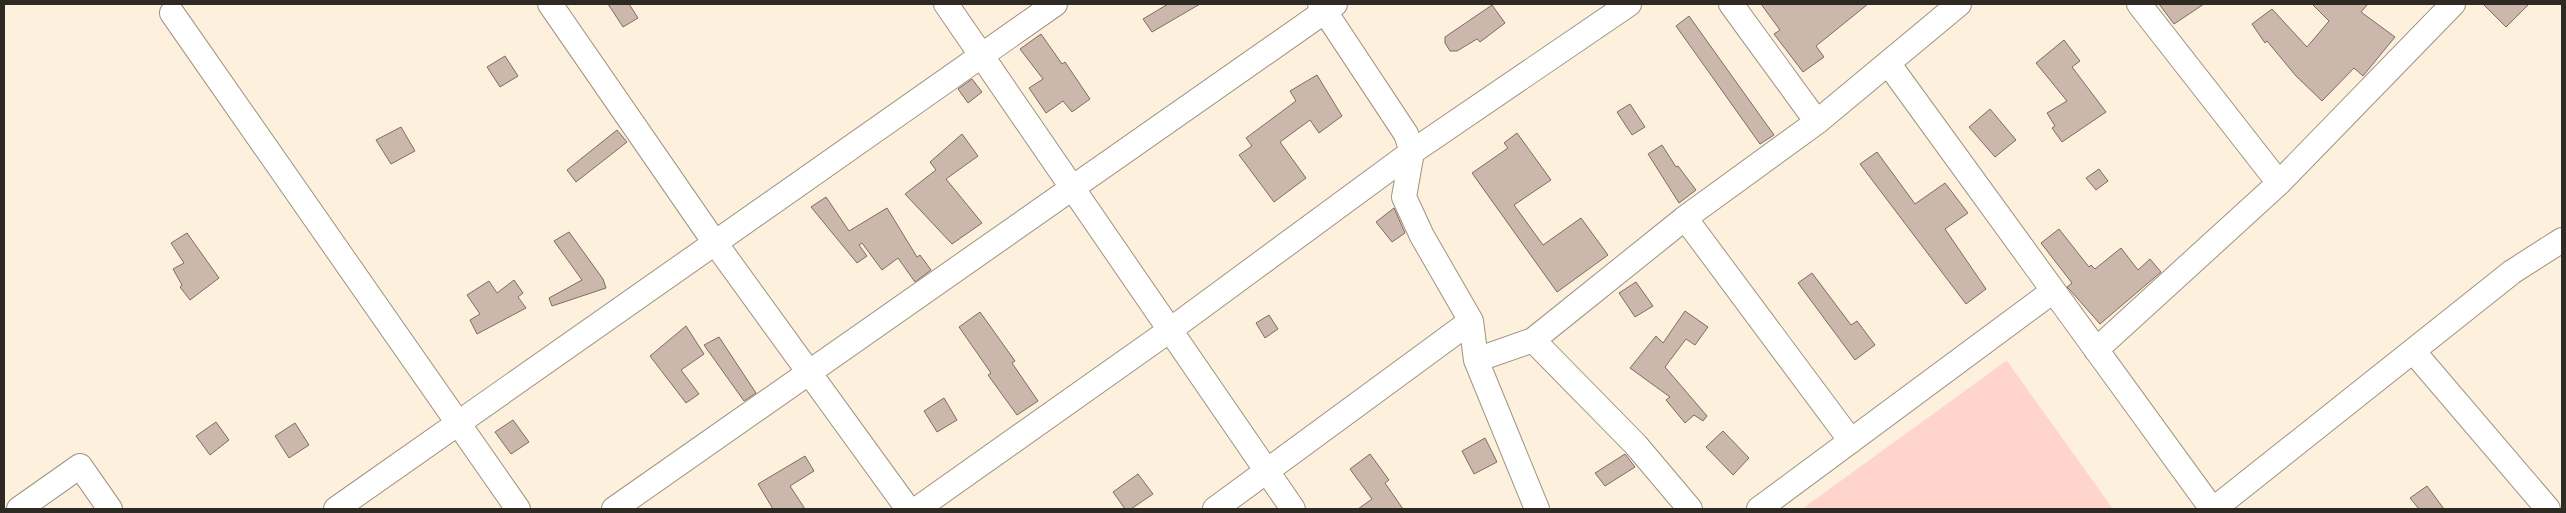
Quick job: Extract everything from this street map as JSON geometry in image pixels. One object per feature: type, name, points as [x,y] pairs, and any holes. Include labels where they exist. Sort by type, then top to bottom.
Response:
[{"type":"street","points":[[550,4],[715,242],[908,509]]},
{"type":"street","points":[[946,4],[1293,509]]},
{"type":"street","points":[[336,509],[1055,4]]},
{"type":"street","points":[[917,509],[1170,330],[1412,152],[1629,4]]},
{"type":"street","points":[[1731,4],[1817,122]]},
{"type":"street","points":[[1476,360],[1533,340],[1685,218],[1817,122],[1959,4]]},
{"type":"street","points":[[2139,4],[2279,183]]},
{"type":"street","points":[[2096,350],[2279,183],[2454,4]]},
{"type":"street","points":[[614,509],[1327,6],[1406,134],[1412,152],[1404,197],[1422,236],[1471,321],[1476,360],[1537,509]]},
{"type":"street","points":[[172,13],[518,509]]},
{"type":"street","points":[[1888,63],[2213,509],[2512,272],[2562,240]]},
{"type":"street","points":[[1685,218],[1851,441]]},
{"type":"street","points":[[1759,509],[2053,291]]},
{"type":"street","points":[[1215,509],[1268,472],[1471,321]]},
{"type":"street","points":[[1533,340],[1636,445],[1690,509]]},
{"type":"street","points":[[2412,351],[2548,509]]},
{"type":"street","points":[[19,509],[80,466],[110,509]]},
{"type":"shaded area","points":[[2006,361],[2113,509],[1802,509]]},
{"type":"building","points":[[608,4],[629,4],[638,18],[623,27]]},
{"type":"building","points":[[1168,4],[1200,4],[1152,32],[1143,19]]},
{"type":"building","points":[[1761,4],[1868,4],[1816,46],[1824,57],[1803,72],[1774,34],[1780,30]]},
{"type":"building","points":[[2159,4],[2204,4],[2174,24]]},
{"type":"building","points":[[2312,4],[2368,4],[2361,12],[2395,37],[2363,76],[2354,68],[2322,101],[2296,76],[2267,41],[2265,43],[2252,24],[2272,9],[2307,47],[2329,21]]},
{"type":"building","points":[[2483,4],[2529,4],[2506,27]]},
{"type":"building","points":[[1492,5],[1505,23],[1480,42],[1477,39],[1457,51],[1450,51],[1445,43],[1445,37]]},
{"type":"building","points":[[1689,16],[1774,135],[1760,144],[1676,26]]},
{"type":"building","points":[[1041,34],[1062,64],[1065,62],[1090,99],[1072,112],[1063,101],[1046,113],[1029,88],[1043,79],[1020,49]]},
{"type":"building","points":[[2064,40],[2080,61],[2072,67],[2106,112],[2062,142],[2052,128],[2055,126],[2047,113],[2067,101],[2036,63]]},
{"type":"building","points":[[505,56],[518,76],[500,87],[487,67]]},
{"type":"building","points":[[1317,75],[1342,116],[1319,133],[1310,120],[1280,142],[1306,178],[1274,202],[1239,155],[1252,146],[1246,138],[1296,101],[1290,91]]},
{"type":"building","points":[[972,79],[982,92],[968,103],[958,89]]},
{"type":"building","points":[[1630,104],[1645,127],[1632,135],[1617,112]]},
{"type":"building","points":[[1990,109],[2016,140],[1995,157],[1969,127]]},
{"type":"building","points":[[401,127],[415,151],[391,164],[376,140]]},
{"type":"building","points":[[617,130],[627,142],[576,182],[567,170]]},
{"type":"building","points":[[1517,133],[1551,180],[1514,205],[1543,245],[1581,218],[1608,255],[1557,292],[1472,173],[1508,148],[1504,143]]},
{"type":"building","points":[[962,134],[978,156],[946,179],[982,223],[952,244],[905,194],[936,170],[930,162]]},
{"type":"building","points":[[1662,145],[1676,167],[1678,166],[1696,190],[1679,203],[1648,154]]},
{"type":"building","points":[[1877,152],[1915,204],[1945,183],[1968,213],[1945,229],[1986,289],[1966,304],[1860,164]]},
{"type":"building","points":[[2099,169],[2108,181],[2096,190],[2086,178]]},
{"type":"building","points":[[826,197],[849,231],[887,208],[917,257],[920,255],[931,270],[915,282],[898,258],[882,270],[862,243],[859,245],[867,256],[857,263],[811,207]]},
{"type":"building","points":[[1394,208],[1405,233],[1392,242],[1376,222]]},
{"type":"building","points":[[2059,229],[2089,267],[2091,265],[2095,269],[2121,248],[2138,270],[2150,259],[2161,272],[2100,324],[2067,287],[2072,283],[2041,243]]},
{"type":"building","points":[[569,232],[603,279],[606,288],[552,306],[549,298],[582,280],[554,241]]},
{"type":"building","points":[[187,233],[219,278],[190,300],[180,287],[182,285],[173,269],[184,263],[171,243]]},
{"type":"building","points":[[1812,273],[1851,325],[1857,321],[1875,345],[1855,360],[1798,283]]},
{"type":"building","points":[[514,280],[523,293],[518,297],[526,308],[477,334],[470,320],[480,314],[467,295],[489,281],[497,293]]},
{"type":"building","points":[[1636,282],[1653,306],[1635,317],[1619,293]]},
{"type":"building","points":[[1685,311],[1708,327],[1695,345],[1686,339],[1665,367],[1707,416],[1703,421],[1694,415],[1685,423],[1666,400],[1670,397],[1630,368],[1656,336],[1663,343]]},
{"type":"building","points":[[980,312],[1015,361],[1012,363],[1038,401],[1017,415],[988,375],[991,373],[959,327]]},
{"type":"building","points":[[1269,315],[1278,329],[1265,338],[1256,323]]},
{"type":"building","points":[[686,326],[704,354],[681,370],[699,394],[686,403],[650,356]]},
{"type":"building","points":[[719,337],[756,393],[744,401],[704,345]]},
{"type":"building","points":[[944,398],[957,420],[937,432],[924,411]]},
{"type":"building","points":[[513,420],[529,442],[511,454],[495,432]]},
{"type":"building","points":[[216,422],[229,440],[210,455],[196,436]]},
{"type":"building","points":[[295,423],[309,445],[289,458],[275,436]]},
{"type":"building","points":[[1723,431],[1749,458],[1733,475],[1706,447]]},
{"type":"building","points":[[1485,438],[1497,462],[1474,474],[1462,451]]},
{"type":"building","points":[[1370,454],[1389,480],[1385,483],[1403,509],[1358,509],[1372,499],[1350,469]]},
{"type":"building","points":[[1625,454],[1635,467],[1605,486],[1595,473]]},
{"type":"building","points":[[805,456],[814,471],[790,486],[805,509],[773,509],[758,484]]},
{"type":"building","points":[[1138,474],[1153,494],[1131,509],[1125,509],[1113,492]]},
{"type":"building","points":[[2427,486],[2444,509],[2419,509],[2410,498]]}]
